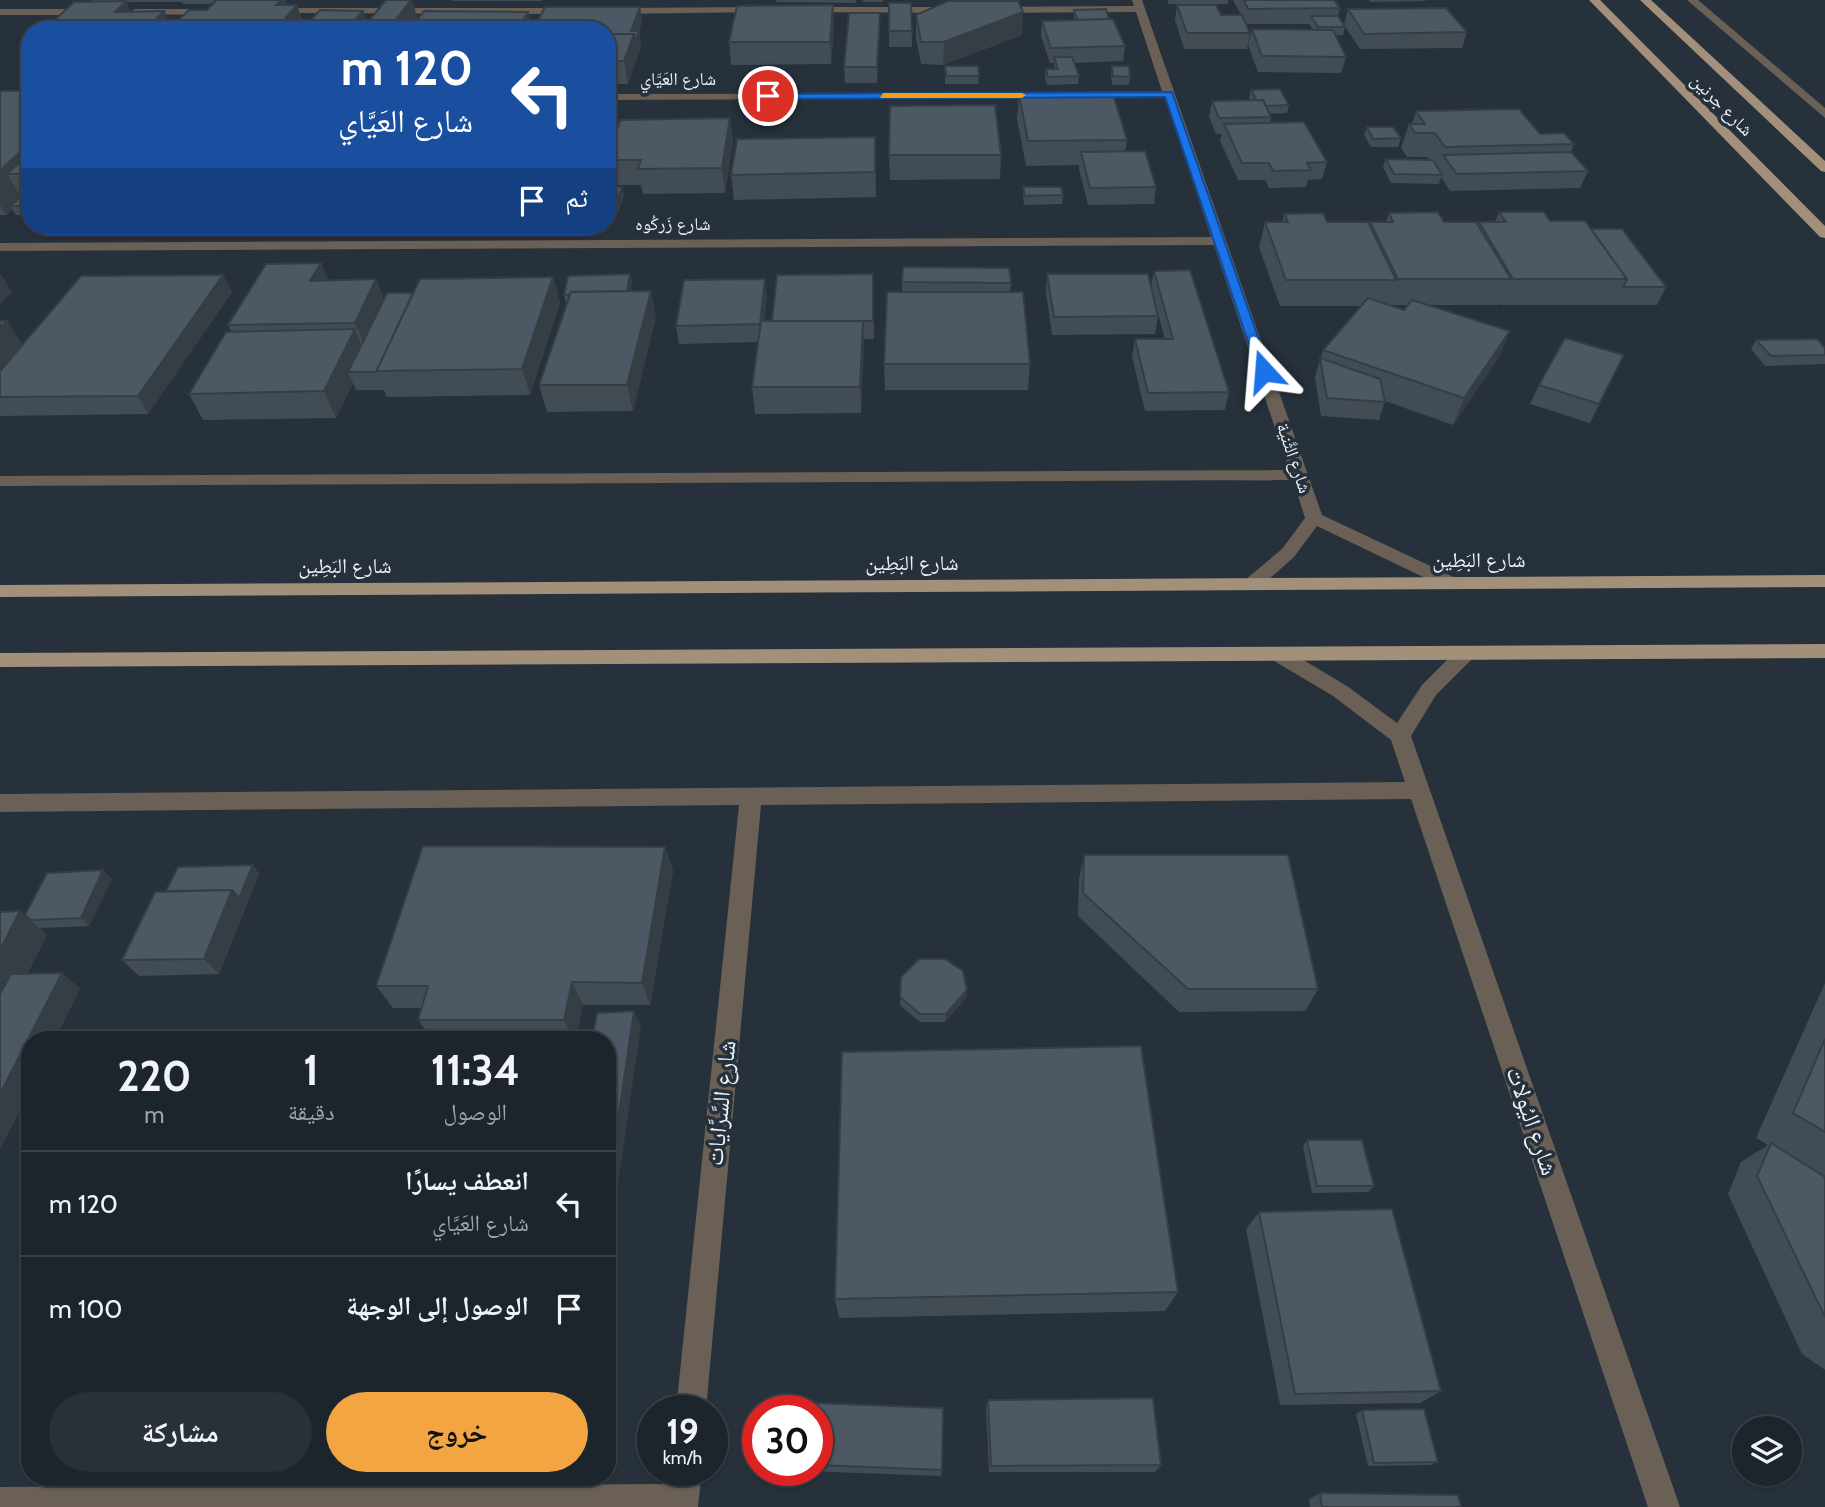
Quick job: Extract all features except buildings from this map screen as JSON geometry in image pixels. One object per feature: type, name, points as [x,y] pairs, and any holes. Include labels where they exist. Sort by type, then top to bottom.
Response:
[{"type":"main road","name":"شارع جرنين","points":[[1594,0],[1825,234]]},
{"type":"main road","name":"شارع جرنين","points":[[1645,0],[1825,168]]},
{"type":"main road","name":"شارع البَطِين","points":[[0,591],[1825,581]]},
{"type":"main road","points":[[0,660],[1825,651]]},
{"type":"street","points":[[1692,0],[1825,114]]},
{"type":"street","points":[[987,10],[1138,5]]},
{"type":"street","name":"شارع الثَّنية","points":[[1138,5],[1314,518],[1451,583]]},
{"type":"street","points":[[598,10],[778,10]]},
{"type":"street","points":[[792,10],[973,10]]},
{"type":"street","points":[[264,11],[584,11]]},
{"type":"street","points":[[0,12],[97,12]]},
{"type":"street","points":[[125,12],[222,12]]},
{"type":"street","points":[[1073,95],[1169,94]]},
{"type":"street","name":"شارع العَيَّاي","points":[[616,97],[1059,95]]},
{"type":"street","name":"شارع زَركُوه","points":[[0,247],[1219,241]]},
{"type":"street","points":[[0,481],[1299,475]]},
{"type":"street","name":"شارع الثَّنية","points":[[1252,584],[1288,553],[1314,518]]},
{"type":"street","points":[[1278,654],[1340,691],[1400,736],[1429,690],[1466,653]]},
{"type":"street","name":"شارع اليُولات","points":[[1400,736],[1664,1507]]},
{"type":"street","points":[[0,803],[1418,790]]},
{"type":"street","name":"شارع السَّرَّايات","points":[[692,1395],[751,795]]},
{"type":"street","points":[[0,1503],[683,1492]]},
{"type":"slow traffic","points":[[883,96],[1022,95]]},
{"type":"route","points":[[768,96],[1169,94],[1264,371]]}]
